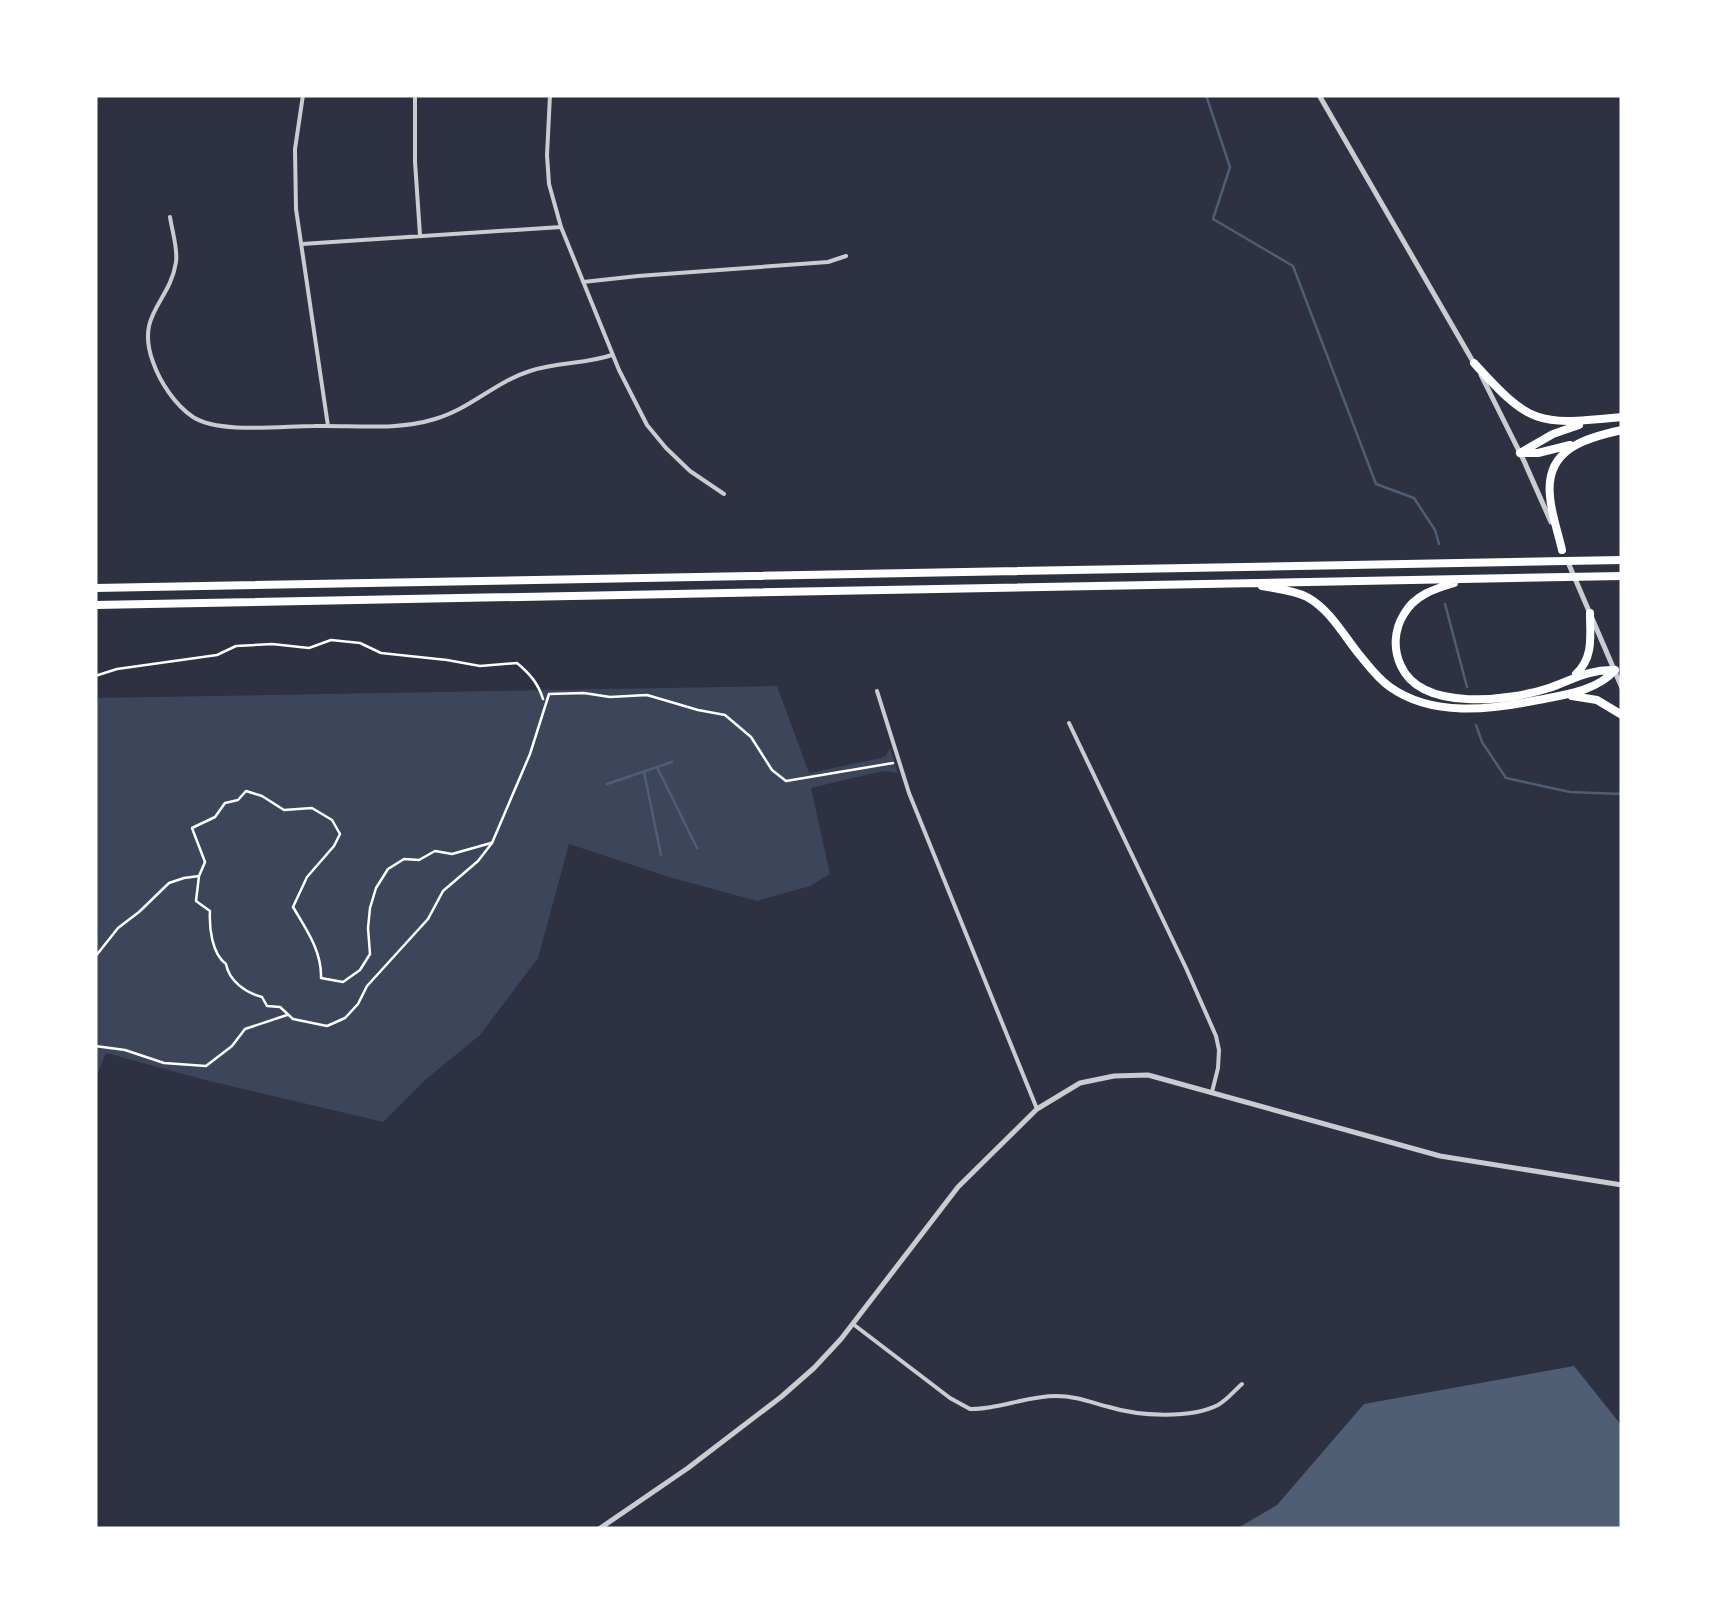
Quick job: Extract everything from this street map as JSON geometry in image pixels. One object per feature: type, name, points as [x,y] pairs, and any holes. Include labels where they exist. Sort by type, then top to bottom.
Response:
[{"type":"highway","points":[[1474,363],[1529,414],[1552,422],[1622,417]]},
{"type":"highway","points":[[1520,452],[1553,434],[1593,421]]},
{"type":"highway","points":[[1520,452],[1538,452],[1622,430]]},
{"type":"highway","points":[[1562,550],[1550,481],[1559,457],[1578,443]]},
{"type":"highway","points":[[95,588],[1622,560]]},
{"type":"highway","points":[[95,604],[1622,576]]},
{"type":"highway","points":[[1466,580],[1430,591],[1402,616],[1395,640],[1397,654],[1412,682],[1438,695],[1486,698],[1533,692],[1599,669],[1614,670]]},
{"type":"highway","points":[[1248,583],[1295,592],[1316,603],[1375,674],[1390,687],[1423,703],[1465,709],[1514,705],[1590,688],[1614,670]]},
{"type":"highway","points":[[1571,678],[1582,668],[1589,653],[1590,613]]},
{"type":"highway","points":[[1557,696],[1597,700],[1622,715]]},
{"type":"street","points":[[303,95],[295,149],[296,209],[328,426]]},
{"type":"street","points":[[415,95],[420,236]]},
{"type":"street","points":[[550,95],[549,184],[612,355],[647,426],[690,471],[724,494]]},
{"type":"street","points":[[1319,95],[1474,363],[1520,452],[1622,688]]},
{"type":"street","points":[[170,217],[176,260],[147,336],[154,367],[165,387],[193,417],[208,424],[265,428],[407,426],[464,407],[525,372],[612,355]]},
{"type":"street","points":[[300,244],[562,226]]},
{"type":"street","points":[[582,282],[828,262],[846,256]]},
{"type":"street","points":[[877,691],[909,793],[1037,1109]]},
{"type":"street","points":[[1069,723],[1216,1036],[1218,1068],[1212,1092]]},
{"type":"street","points":[[599,1529],[688,1468],[814,1368],[853,1324],[958,1187],[1037,1109],[1080,1083],[1137,1074],[1160,1078],[1440,1156],[1622,1185]]},
{"type":"street","points":[[853,1324],[970,1410],[1031,1398],[1068,1397],[1121,1410],[1176,1414],[1216,1406],[1242,1384]]},
{"type":"path","points":[[95,676],[116,669],[216,655],[236,646],[309,648],[331,640],[360,643],[381,653],[480,666],[517,663],[538,685],[544,703]]},
{"type":"path","points":[[492,842],[452,854],[435,851],[419,860],[404,859],[388,869],[370,908],[370,954],[360,970],[343,982],[321,978],[313,940],[293,906],[306,878],[340,834],[332,820],[312,808],[284,810],[246,791],[238,800],[226,803],[215,817],[192,828],[205,862],[196,902],[210,911],[210,930],[218,958],[248,994],[262,998],[267,1006],[280,1008],[293,1019],[327,1026],[345,1018],[358,1004],[367,986],[428,920],[443,890],[478,861],[492,842],[530,754],[549,694],[584,693],[610,698],[647,695],[725,716],[751,737],[772,770],[786,782],[899,762]]},
{"type":"path","points":[[95,957],[118,928],[170,883],[199,876]]},
{"type":"path","points":[[95,1046],[125,1050],[164,1063],[206,1066],[232,1046],[245,1029],[289,1014]]},
{"type":"shaded area","points":[[777,686],[809,773],[881,758],[890,748],[898,773],[883,771],[811,788],[830,874],[810,886],[757,901],[569,844],[538,958],[480,1035],[424,1081],[383,1122],[106,1053],[95,1080],[95,698]]},
{"type":"shaded area","points":[[1574,1366],[1622,1426],[1622,1529],[1236,1529],[1277,1505],[1364,1404]]},
{"type":"waterway","points":[[1206,95],[1230,167],[1213,219],[1293,266],[1376,484],[1414,498],[1435,530],[1439,544]]},
{"type":"waterway","points":[[1445,604],[1467,687]]},
{"type":"waterway","points":[[1476,725],[1482,742],[1506,778],[1570,792],[1622,794]]},
{"type":"waterway","points":[[607,784],[672,762]]},
{"type":"waterway","points":[[657,767],[697,848]]},
{"type":"waterway","points":[[644,772],[661,855]]}]
